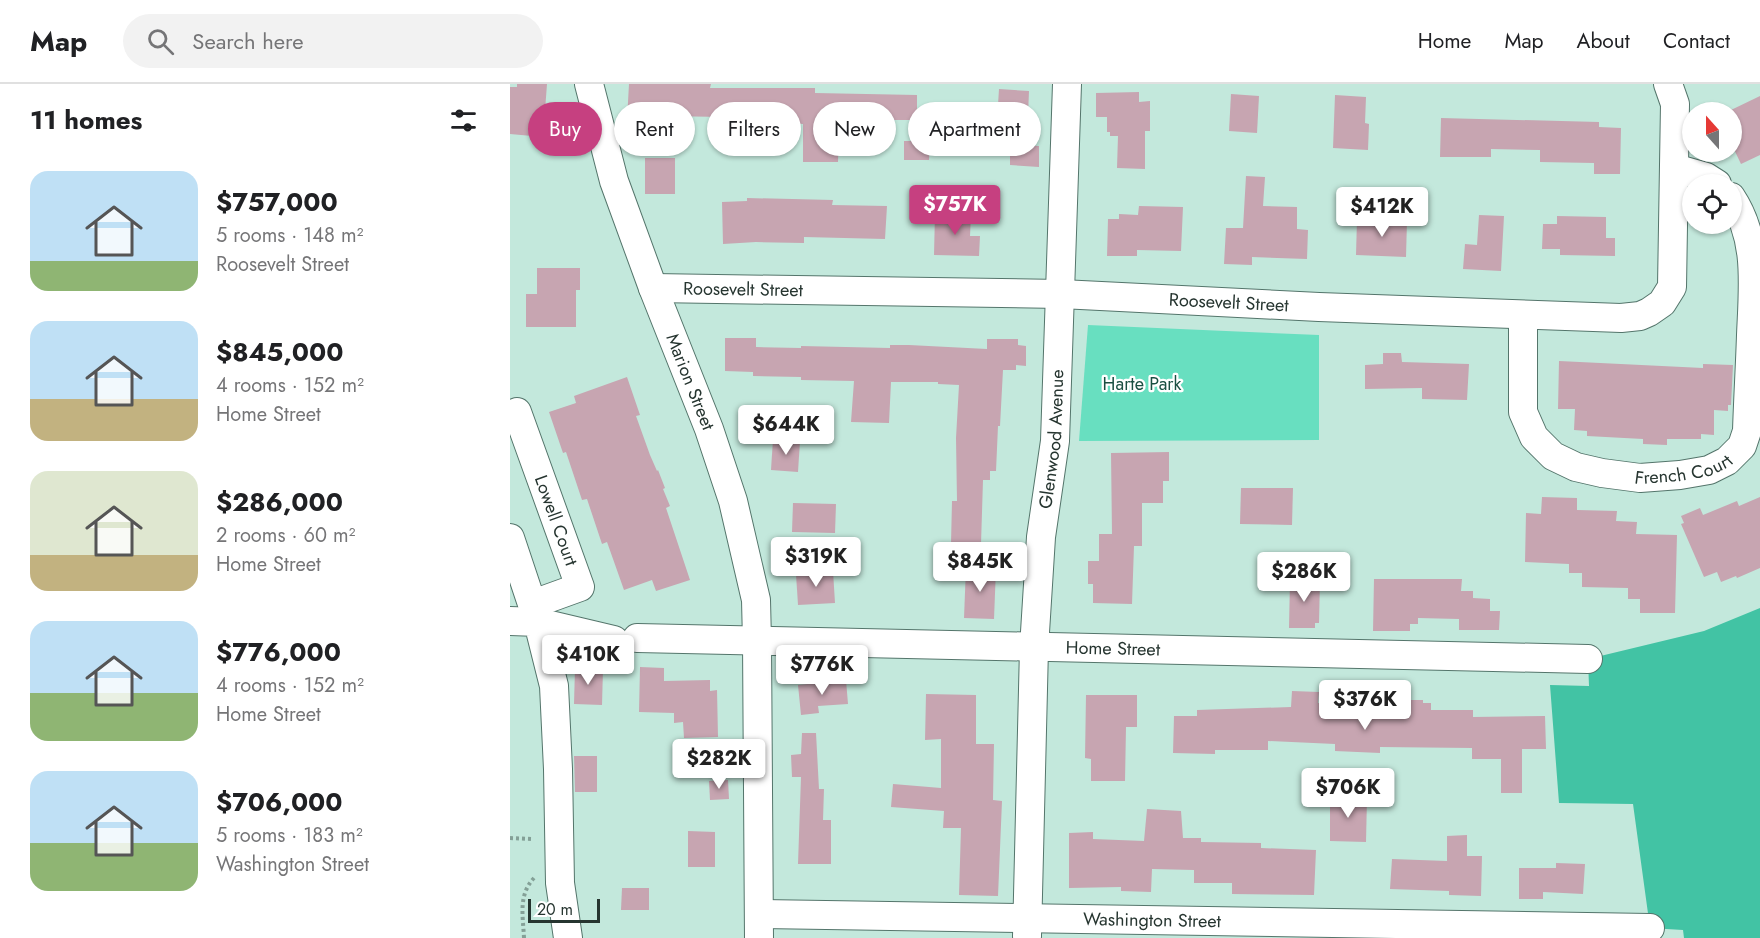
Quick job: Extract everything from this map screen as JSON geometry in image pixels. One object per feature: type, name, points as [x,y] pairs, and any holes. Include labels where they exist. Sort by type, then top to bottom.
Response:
[{"type":"street","name":"Marion Street","points":[[589,84],[614,181],[653,288],[709,429],[733,501],[756,600],[760,926]]},
{"type":"street","name":"Glenwood Avenue","points":[[1026,928],[1034,648],[1041,537],[1054,441],[1067,84]]},
{"type":"street","points":[[1668,84],[1675,104],[1674,168],[1695,174]]},
{"type":"street","name":"Roosevelt Street","points":[[653,288],[1061,294],[1523,315],[1621,318],[1640,316],[1662,303],[1672,287],[1674,168]]},
{"type":"street","name":"French Court","points":[[1523,315],[1523,412],[1534,437],[1553,456],[1576,467],[1640,478],[1709,470],[1727,461],[1742,446],[1747,431],[1753,277],[1751,249],[1742,214]]},
{"type":"street","name":"Lowell Court","points":[[510,415],[517,412],[580,587],[535,613]]},
{"type":"street","points":[[510,538],[535,613],[554,686],[560,883],[568,938]]},
{"type":"street","points":[[510,621],[535,613]]},
{"type":"street","name":"Home Street","points":[[535,613],[626,639],[1588,659]]},
{"type":"street","name":"Washington Street","points":[[760,926],[1650,928]]},
{"type":"path","points":[[524,938],[522,900],[524,891],[543,869],[560,865]]},
{"type":"green space","name":"Harte Park","points":[[1088,325],[1319,335],[1319,440],[1079,441]]},
{"type":"green space","points":[[1760,608],[1760,938],[1684,938],[1683,930],[1650,928],[1633,804],[1559,803],[1550,685],[1589,686],[1588,659],[1704,631]]},
{"type":"building","points":[[517,84],[547,84],[546,102],[528,102],[528,136],[510,134],[510,87],[517,87]]},
{"type":"building","points":[[629,84],[711,84],[710,88],[815,88],[815,93],[917,95],[917,102],[908,102],[908,120],[896,120],[896,102],[813,102],[813,156],[838,156],[838,162],[803,162],[801,102],[707,102],[707,117],[695,117],[695,102],[628,102]]},
{"type":"building","points":[[999,89],[1029,91],[1029,102],[998,102]]},
{"type":"building","points":[[1139,92],[1139,102],[1150,101],[1150,131],[1145,131],[1145,169],[1117,168],[1118,136],[1110,136],[1110,132],[1107,132],[1107,117],[1096,117],[1096,93]]},
{"type":"building","points":[[1231,94],[1259,96],[1257,133],[1229,131]]},
{"type":"building","points":[[1335,95],[1366,97],[1365,123],[1369,124],[1368,150],[1333,148]]},
{"type":"building","points":[[1760,96],[1760,155],[1741,164],[1740,162],[1742,162],[1742,105]]},
{"type":"building","points":[[1441,118],[1599,122],[1599,127],[1621,128],[1620,174],[1594,174],[1594,163],[1540,162],[1540,150],[1491,149],[1491,157],[1440,157]]},
{"type":"building","points":[[904,141],[908,141],[908,156],[929,156],[929,160],[904,160]]},
{"type":"building","points":[[1010,156],[1039,156],[1039,167],[1010,165]]},
{"type":"building","points":[[645,158],[675,158],[675,194],[645,194]]},
{"type":"building","points":[[1246,176],[1265,177],[1263,206],[1297,207],[1297,229],[1308,230],[1307,259],[1252,257],[1252,265],[1224,264],[1226,228],[1243,228]]},
{"type":"building","points":[[747,198],[833,200],[832,205],[887,206],[885,239],[804,237],[804,243],[723,244],[722,202],[747,201]]},
{"type":"building","points":[[1139,206],[1183,207],[1181,251],[1137,250],[1137,256],[1107,256],[1108,219],[1119,219],[1119,214],[1138,215]]},
{"type":"building","points":[[935,213],[971,214],[970,236],[980,236],[979,256],[934,255]]},
{"type":"building","points":[[1479,215],[1504,216],[1501,271],[1463,269],[1465,244],[1477,245]]},
{"type":"building","points":[[1557,216],[1606,217],[1606,238],[1615,238],[1615,256],[1560,255],[1560,249],[1542,249],[1543,224],[1557,224]]},
{"type":"building","points":[[1357,219],[1407,221],[1406,257],[1356,255]]},
{"type":"building","points":[[537,268],[580,268],[580,290],[576,290],[576,327],[526,327],[526,294],[537,294]]},
{"type":"building","points":[[725,338],[756,338],[756,347],[890,348],[890,345],[909,345],[987,349],[987,339],[1018,339],[1018,345],[1026,346],[1026,366],[1016,365],[1016,370],[1003,370],[996,471],[990,471],[990,480],[983,480],[981,544],[951,544],[952,501],[957,501],[956,438],[959,385],[938,384],[938,382],[891,382],[889,423],[851,422],[854,381],[801,380],[801,377],[753,376],[753,372],[725,371]]},
{"type":"building","points":[[1383,353],[1401,353],[1402,362],[1469,364],[1467,400],[1422,399],[1422,388],[1365,389],[1365,365],[1383,364]]},
{"type":"building","points":[[1559,361],[1703,368],[1703,364],[1733,365],[1731,405],[1728,405],[1728,411],[1714,410],[1714,435],[1701,434],[1701,439],[1667,439],[1667,445],[1643,444],[1643,439],[1587,436],[1587,431],[1574,430],[1575,409],[1558,409]]},
{"type":"building","points":[[627,377],[640,415],[636,416],[665,488],[663,489],[670,506],[666,508],[690,580],[656,591],[652,580],[624,590],[607,542],[602,544],[587,499],[582,500],[566,452],[563,453],[549,412],[576,403],[574,396]]},
{"type":"building","points":[[773,439],[800,441],[798,472],[771,470]]},
{"type":"building","points":[[1169,452],[1169,481],[1163,481],[1163,503],[1142,503],[1142,546],[1134,546],[1132,604],[1093,603],[1093,584],[1088,584],[1088,561],[1099,561],[1099,534],[1112,534],[1111,453]]},
{"type":"building","points":[[1241,488],[1293,488],[1292,525],[1240,524]]},
{"type":"building","points":[[1542,497],[1577,498],[1577,510],[1617,511],[1616,521],[1637,522],[1636,534],[1677,535],[1675,613],[1640,613],[1640,599],[1628,599],[1628,588],[1582,587],[1582,573],[1569,573],[1569,564],[1525,562],[1526,513],[1541,514]]},
{"type":"building","points":[[1760,497],[1760,568],[1721,582],[1717,572],[1704,577],[1681,524],[1684,523],[1681,516],[1700,508],[1703,515],[1737,501],[1739,506]]},
{"type":"building","points":[[793,503],[836,504],[835,533],[792,532]]},
{"type":"building","points":[[966,567],[996,568],[994,619],[964,618]]},
{"type":"building","points":[[833,571],[835,603],[798,605],[796,574]]},
{"type":"building","points":[[1290,579],[1320,580],[1319,623],[1315,623],[1315,628],[1289,628]]},
{"type":"building","points":[[1374,579],[1462,579],[1461,591],[1473,591],[1473,598],[1490,599],[1490,611],[1500,611],[1499,630],[1459,630],[1459,619],[1418,618],[1418,624],[1410,624],[1410,631],[1373,631]]},
{"type":"building","points":[[640,667],[664,668],[664,681],[710,680],[710,691],[717,690],[718,737],[684,738],[683,722],[674,723],[674,713],[639,712]]},
{"type":"building","points":[[575,668],[603,669],[602,705],[574,704]]},
{"type":"building","points":[[846,680],[848,704],[818,706],[819,713],[801,715],[798,685]]},
{"type":"building","points":[[1292,691],[1319,692],[1318,703],[1399,708],[1400,700],[1423,700],[1423,703],[1431,703],[1431,710],[1473,710],[1473,717],[1545,716],[1546,749],[1522,749],[1522,793],[1501,793],[1501,759],[1472,759],[1472,748],[1380,747],[1380,753],[1335,751],[1335,744],[1268,741],[1268,750],[1215,750],[1215,754],[1173,753],[1174,716],[1197,716],[1197,710],[1291,707]]},
{"type":"building","points":[[926,694],[976,695],[976,744],[994,744],[993,800],[1002,801],[998,896],[959,895],[961,828],[943,828],[944,811],[891,807],[893,784],[941,788],[941,739],[925,740]]},
{"type":"building","points":[[1086,695],[1137,695],[1137,727],[1126,727],[1125,781],[1091,781],[1091,759],[1085,758]]},
{"type":"building","points":[[802,733],[816,733],[819,789],[824,789],[823,820],[831,820],[831,864],[798,864],[801,777],[792,777],[791,755],[801,754]]},
{"type":"building","points":[[574,756],[597,756],[597,792],[575,792]]},
{"type":"building","points":[[728,780],[729,799],[710,800],[709,781]]},
{"type":"building","points":[[1330,797],[1367,798],[1366,842],[1330,841]]},
{"type":"building","points":[[1147,809],[1181,811],[1183,838],[1201,838],[1201,842],[1261,843],[1261,848],[1316,850],[1314,895],[1232,894],[1232,883],[1194,883],[1194,870],[1152,869],[1151,892],[1121,891],[1121,887],[1069,888],[1069,833],[1093,832],[1093,839],[1144,841]]},
{"type":"building","points":[[688,831],[715,832],[715,867],[688,867]]},
{"type":"building","points":[[1467,835],[1467,856],[1482,856],[1481,896],[1449,895],[1449,891],[1390,889],[1392,859],[1447,861],[1447,836]]},
{"type":"building","points":[[1556,863],[1585,864],[1583,894],[1543,892],[1543,899],[1519,899],[1519,868],[1556,868]]},
{"type":"building","points":[[622,888],[649,888],[649,910],[621,910]]}]
